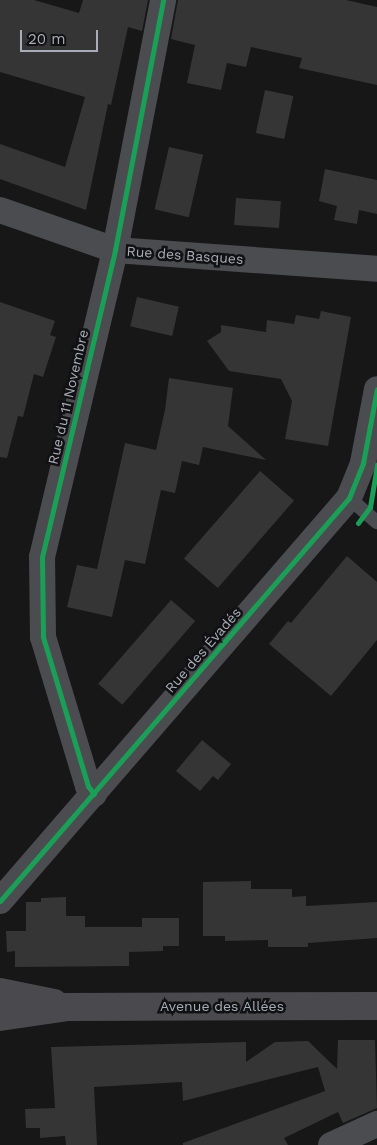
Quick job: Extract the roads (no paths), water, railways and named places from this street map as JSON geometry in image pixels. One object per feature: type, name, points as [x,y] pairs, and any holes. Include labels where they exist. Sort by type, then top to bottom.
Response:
[{"type":"street","name":"Rue du 11 Novembre","points":[[94,794],[88,786],[43,637],[42,557],[114,250],[163,0]]},
{"type":"street","name":"Rue des Basques","points":[[0,210],[114,250],[377,269]]},
{"type":"street","name":"Rue des Évadés","points":[[0,901],[349,498],[363,463],[377,389]]},
{"type":"street","name":"Avenue des Allées","points":[[0,992],[68,1006]]},
{"type":"street","name":"Avenue des Allées","points":[[0,1017],[68,1006],[377,1006]]},
{"type":"street","points":[[331,1145],[377,1124]]},
{"type":"street","points":[[372,1145],[377,1134]]},
{"type":"lane","points":[[349,498],[377,522]]}]
